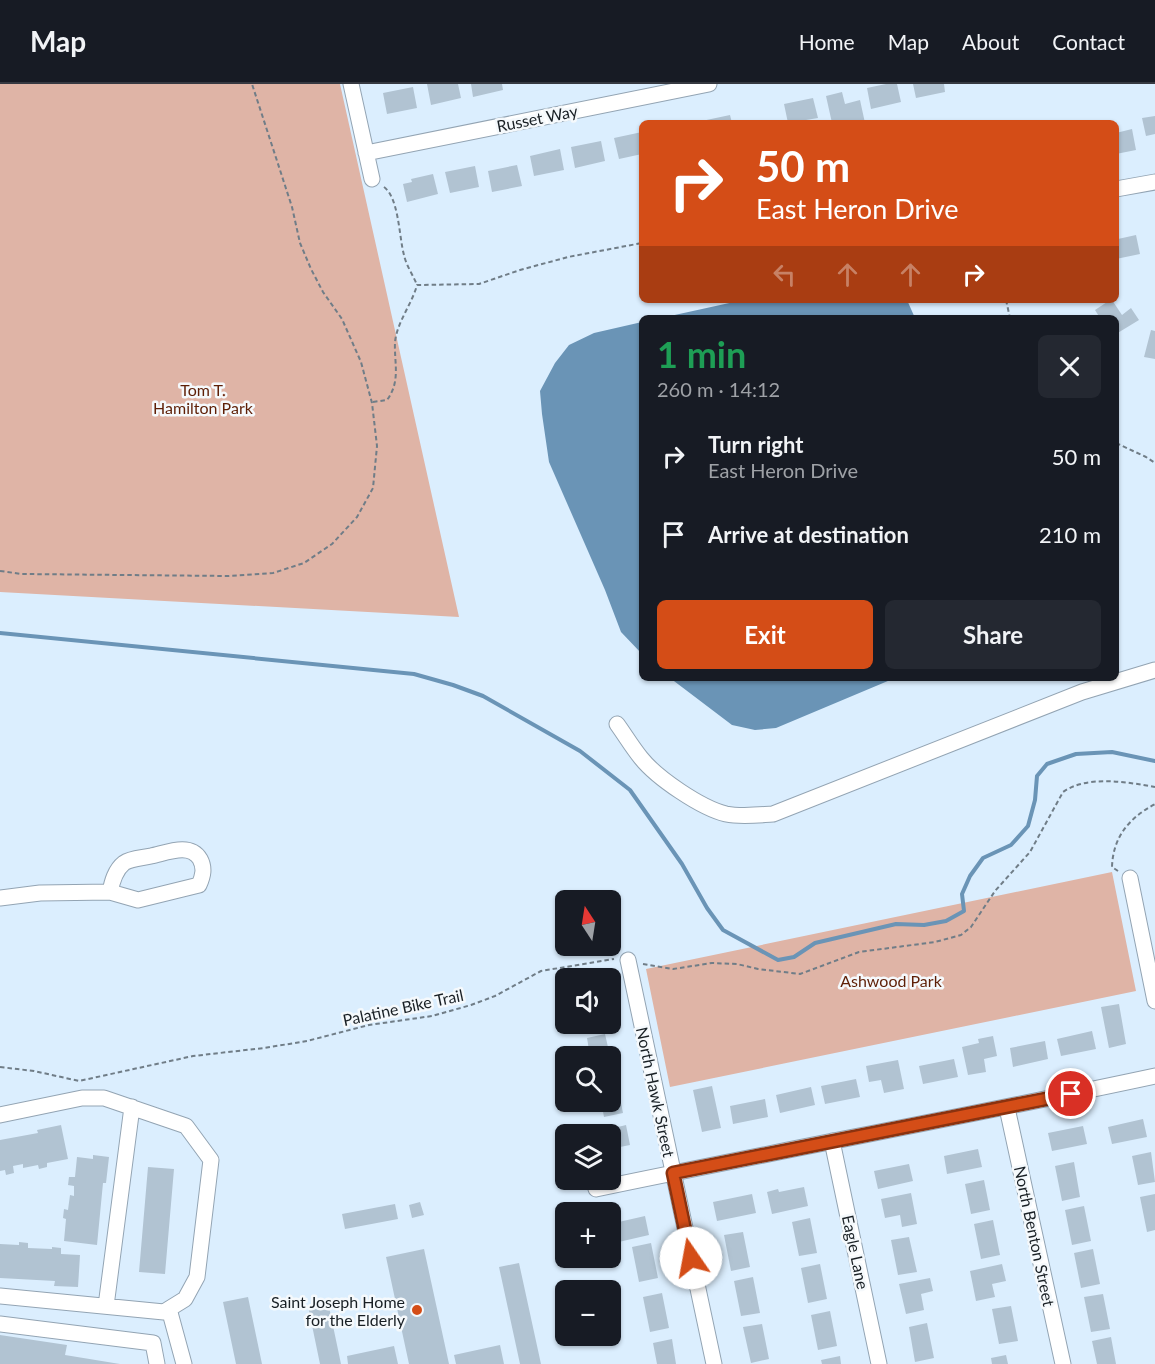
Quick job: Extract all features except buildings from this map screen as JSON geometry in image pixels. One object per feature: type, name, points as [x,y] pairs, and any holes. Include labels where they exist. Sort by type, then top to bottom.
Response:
[{"type":"street","points":[[351,84],[372,179]]},
{"type":"street","name":"Russet Way","points":[[366,153],[709,84]]},
{"type":"street","points":[[1119,189],[1155,183]]},
{"type":"street","points":[[1119,681],[1155,670]]},
{"type":"street","points":[[617,724],[643,760],[686,796],[726,813],[748,816],[773,814],[1082,692],[1118,681]]},
{"type":"street","points":[[0,898],[40,893],[110,892],[138,900],[199,885],[204,875],[203,864],[198,855],[190,850],[180,849],[126,861],[119,868],[110,892]]},
{"type":"street","points":[[1130,878],[1155,1001]]},
{"type":"street","name":"North Hawk Street","points":[[628,960],[714,1364]]},
{"type":"street","points":[[621,1184],[1007,1108],[1155,1076]]},
{"type":"street","points":[[0,1115],[82,1098],[104,1098],[186,1126],[211,1160],[197,1277],[186,1299],[164,1312],[0,1296]]},
{"type":"street","points":[[106,1306],[132,1107]]},
{"type":"street","name":"North Benton Street","points":[[1007,1108],[1063,1364]]},
{"type":"street","name":"Eagle Lane","points":[[832,1141],[879,1364]]},
{"type":"street","points":[[169,1309],[184,1364]]},
{"type":"street","points":[[0,1324],[153,1343],[157,1364]]},
{"type":"path","points":[[0,571],[22,574],[228,576],[273,573],[304,563],[332,544],[357,517],[372,488],[377,446],[372,403],[354,343],[311,269],[300,243],[292,207],[252,84]]},
{"type":"path","points":[[372,179],[388,190],[397,213],[404,257],[417,285],[395,340],[397,375],[394,391],[387,400],[372,403]]},
{"type":"path","points":[[417,285],[479,284],[568,257],[639,244]]},
{"type":"path","points":[[1119,444],[1155,463]]},
{"type":"path","name":"Palatine Bike Trail","points":[[0,1067],[34,1071],[79,1081],[193,1056],[308,1041],[369,1025],[432,1016],[495,996],[541,971],[615,959],[673,969],[712,963],[737,964],[800,974],[859,952],[935,942],[961,936],[971,927],[995,891],[1030,852],[1063,792],[1071,786],[1085,783],[1114,782],[1155,787]]},
{"type":"path","points":[[1130,878],[1112,867],[1113,852],[1122,832],[1133,819],[1155,804]]},
{"type":"green space","name":"Tom T. Hamilton Park","points":[[0,84],[340,84],[459,617],[0,592]]},
{"type":"green space","name":"Ashwood Park","points":[[1112,872],[1136,991],[670,1087],[646,969]]},
{"type":"water","points":[[729,303],[908,303],[914,315],[675,315]]},
{"type":"water","points":[[639,323],[639,651],[621,632],[549,462],[542,414],[540,391],[555,363],[569,345],[594,333]]},
{"type":"water","points":[[674,681],[888,681],[776,728],[755,730],[732,725]]},
{"type":"waterway","points":[[0,633],[414,674],[483,696],[580,751],[630,790],[682,864],[707,908],[723,930],[778,960],[794,957],[815,943],[896,924],[924,925],[946,921],[964,911],[962,894],[970,876],[983,858],[1011,845],[1028,826],[1035,800],[1037,776],[1047,764],[1076,754],[1112,752],[1155,761]]},
{"type":"place","name":"Saint Joseph Home for the Elderly","points":[[417,1310]]},
{"type":"route","points":[[691,1258],[673,1173],[1071,1094]]}]
